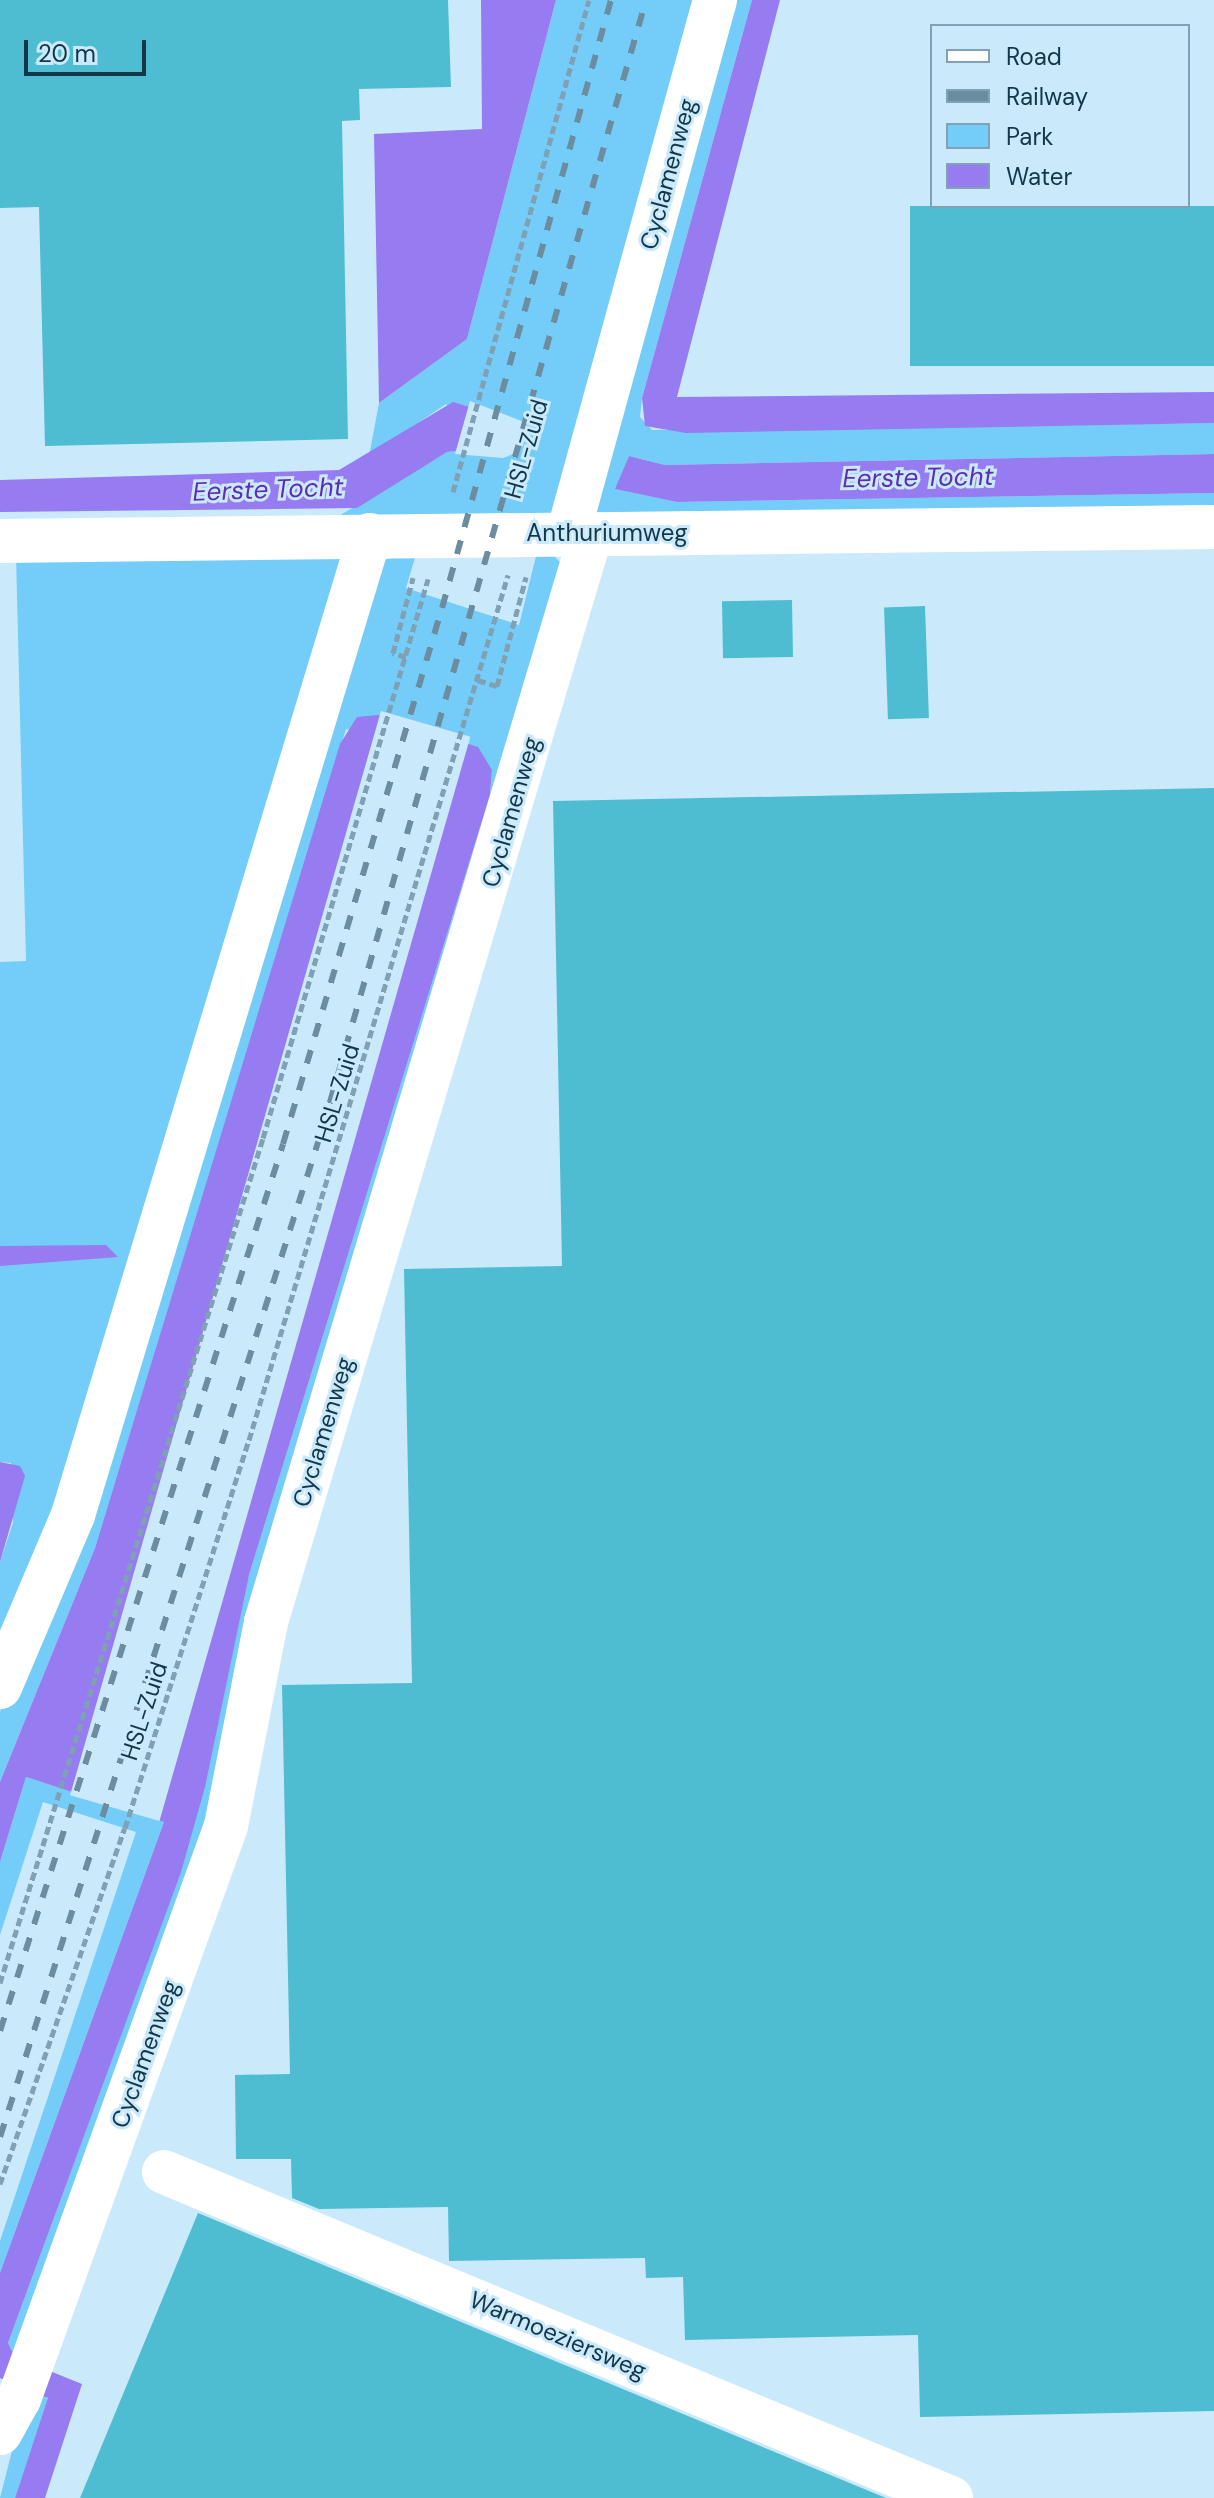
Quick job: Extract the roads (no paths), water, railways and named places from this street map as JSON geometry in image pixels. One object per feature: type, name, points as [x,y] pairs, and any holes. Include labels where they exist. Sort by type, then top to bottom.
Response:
[{"type":"street","name":"Cyclamenweg","points":[[10,2416],[42,2336],[226,1826],[266,1622],[579,534],[715,0]]},
{"type":"street","name":"Anthuriumweg","points":[[0,541],[1214,527]]},
{"type":"street","points":[[0,1687],[73,1515],[370,535]]},
{"type":"street","name":"Warmoeziersweg","points":[[164,2172],[951,2498]]},
{"type":"water","points":[[481,0],[556,0],[467,339],[379,403],[374,134],[482,129]]},
{"type":"water","points":[[752,0],[780,0],[677,397],[1214,392],[1214,423],[686,433],[645,426],[642,398]]},
{"type":"water","name":"Eerste Tocht","points":[[453,402],[518,422],[471,449],[447,452],[357,508],[0,512],[0,480],[339,470]]},
{"type":"water","name":"Eerste Tocht","points":[[1214,454],[1214,493],[677,502],[615,489],[629,456],[665,465]]},
{"type":"water","points":[[378,715],[478,747],[492,770],[490,795],[249,1575],[205,1787],[181,1872],[8,2343],[15,2357],[82,2384],[45,2498],[15,2498],[48,2398],[0,2378],[0,2273],[164,1822],[26,1777],[0,1862],[0,1782],[95,1548],[340,744],[357,717]]},
{"type":"water","points":[[106,1245],[118,1257],[0,1266],[0,1246]]},
{"type":"water","points":[[0,1462],[20,1466],[25,1476],[0,1562]]},
{"type":"railway","points":[[0,2031],[283,1144],[442,608],[611,0]]},
{"type":"railway","points":[[0,2137],[322,1130],[646,0]]}]
